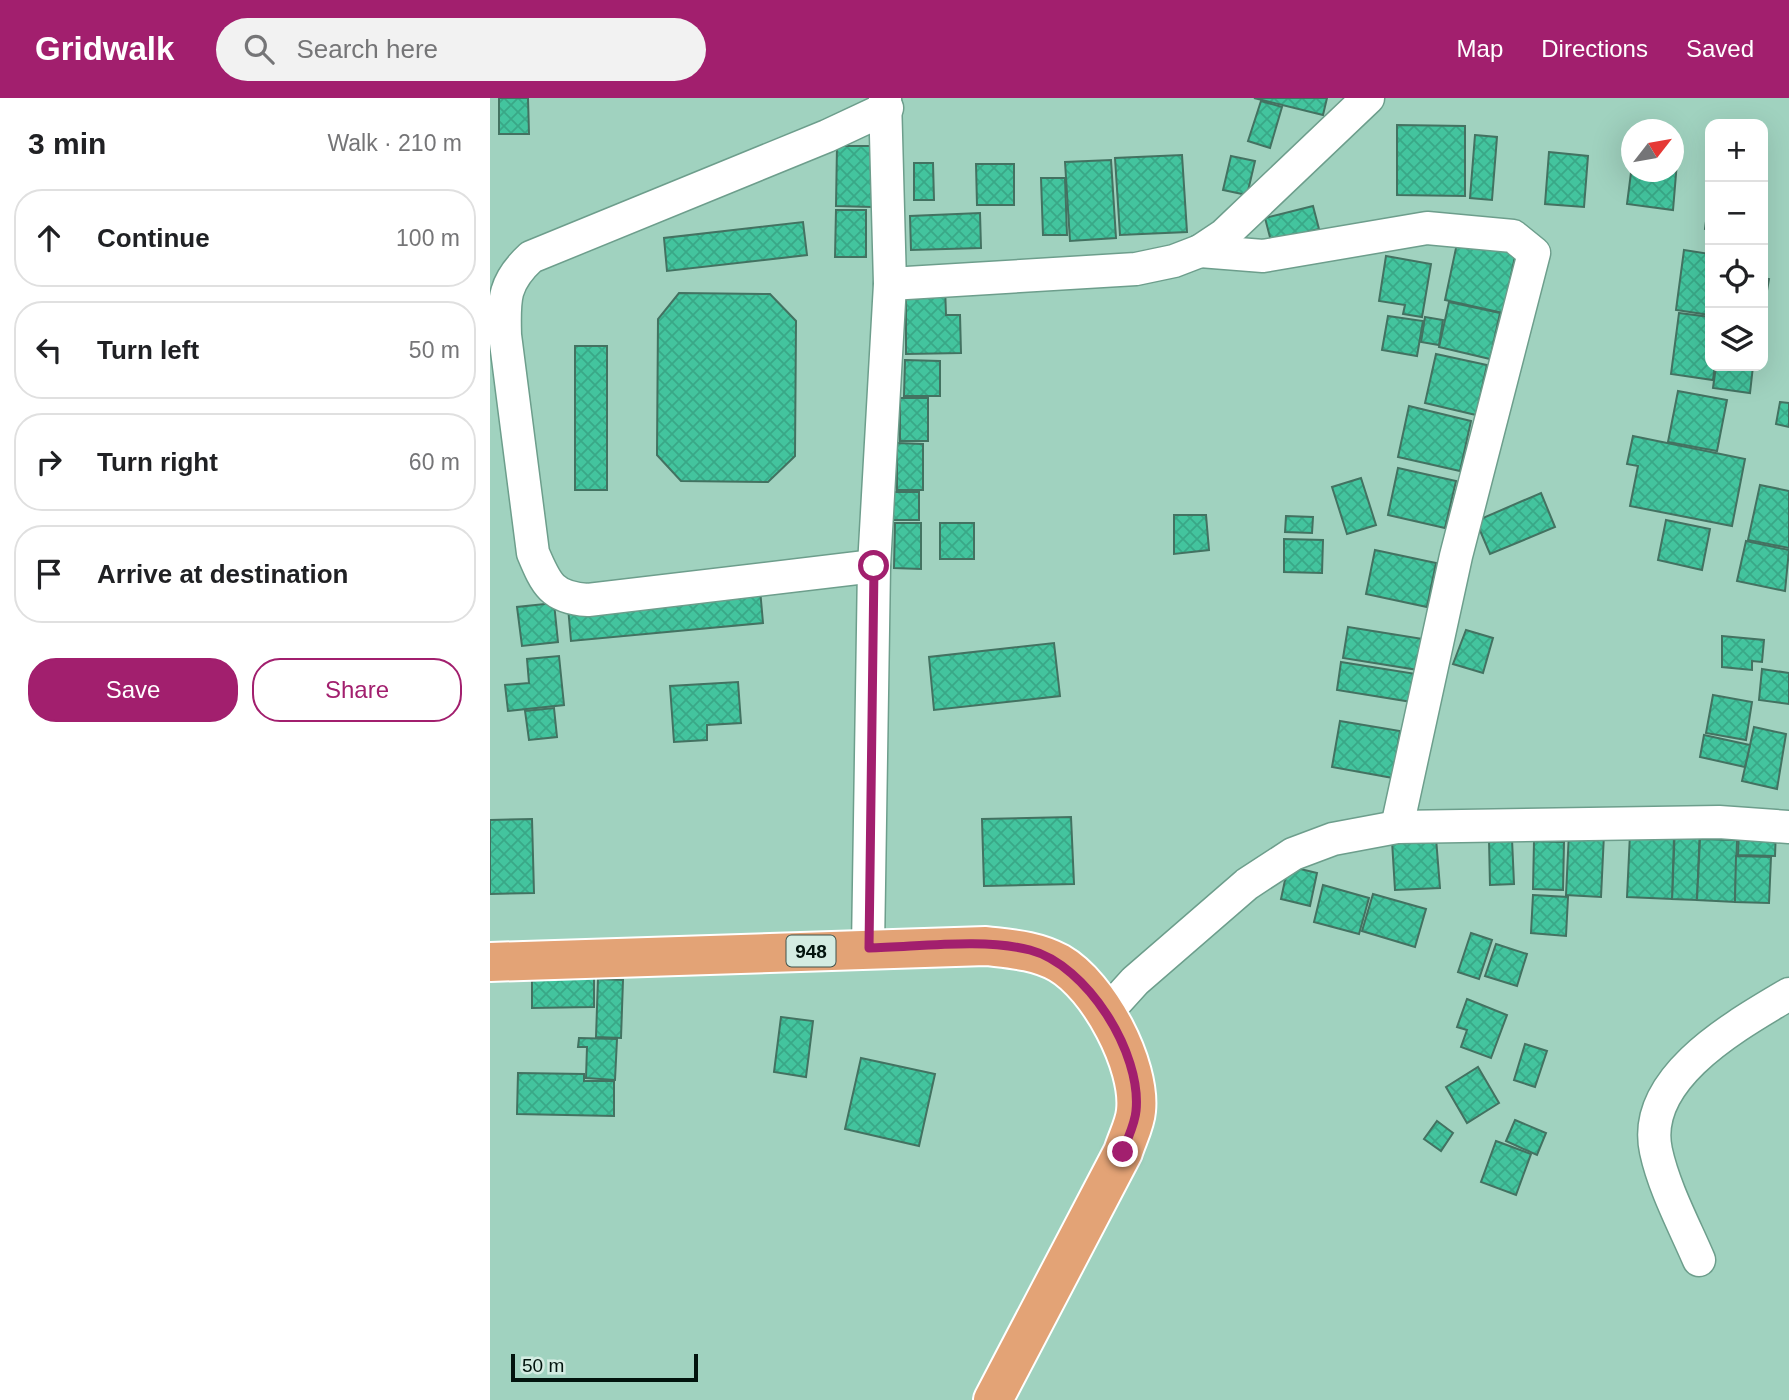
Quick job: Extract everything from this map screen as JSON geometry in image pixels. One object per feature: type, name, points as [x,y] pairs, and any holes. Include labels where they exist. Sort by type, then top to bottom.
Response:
[{"type":"main road","name":"948","points":[[490,962],[986,946],[1030,950],[1060,964],[1088,989],[1106,1013],[1131,1068],[1136,1111],[1123,1152],[993,1400]]},
{"type":"street","points":[[890,284],[1136,269],[1174,261],[1200,251],[1224,235],[1368,98]]},
{"type":"street","points":[[869,948],[874,566],[890,284],[886,103],[827,136],[531,257],[513,274],[504,301],[505,335],[533,553],[543,579],[555,591],[568,599],[588,600],[874,566]]},
{"type":"street","points":[[1200,251],[1264,256],[1427,228],[1513,236],[1534,253],[1456,556],[1397,827]]},
{"type":"street","points":[[1106,1013],[1135,981],[1202,920],[1293,854],[1333,839],[1397,827],[1719,821],[1789,827]]},
{"type":"street","points":[[1699,1260],[1656,1149],[1656,1116],[1672,1083],[1697,1056],[1753,1016],[1789,995]]},
{"type":"building","points":[[499,98],[528,98],[529,134],[499,134]]},
{"type":"building","points":[[1254,98],[1327,98],[1323,115]]},
{"type":"building","points":[[1261,101],[1282,107],[1270,148],[1248,141]]},
{"type":"building","points":[[1397,125],[1465,126],[1465,196],[1397,195]]},
{"type":"building","points":[[1475,135],[1497,137],[1492,200],[1470,198]]},
{"type":"building","points":[[837,146],[872,146],[872,207],[836,206]]},
{"type":"building","points":[[1549,152],[1588,156],[1584,207],[1545,204]]},
{"type":"building","points":[[1182,155],[1187,232],[1120,235],[1115,158]]},
{"type":"building","points":[[1231,156],[1255,161],[1247,195],[1223,190]]},
{"type":"building","points":[[1111,160],[1116,238],[1070,241],[1065,162]]},
{"type":"building","points":[[914,163],[933,163],[934,200],[914,200]]},
{"type":"building","points":[[976,164],[1014,164],[1014,205],[977,205]]},
{"type":"building","points":[[1041,178],[1065,178],[1067,235],[1043,235]]},
{"type":"building","points":[[1630,182],[1675,182],[1673,210],[1627,204]]},
{"type":"building","points":[[1313,206],[1319,229],[1271,241],[1265,218]]},
{"type":"building","points":[[836,210],[866,210],[866,257],[835,257]]},
{"type":"building","points":[[980,213],[981,248],[911,250],[910,216]]},
{"type":"building","points":[[803,222],[807,255],[667,271],[664,238]]},
{"type":"building","points":[[1459,234],[1517,247],[1503,313],[1445,300]]},
{"type":"building","points":[[1684,250],[1705,253],[1705,314],[1676,310]]},
{"type":"building","points":[[1386,256],[1431,264],[1422,317],[1403,314],[1405,305],[1379,301]]},
{"type":"building","points":[[945,286],[946,315],[960,315],[961,353],[906,354],[906,300],[911,292]]},
{"type":"building","points":[[679,293],[770,294],[796,321],[795,456],[768,482],[681,481],[657,455],[658,319]]},
{"type":"building","points":[[1449,302],[1500,313],[1490,359],[1439,347]]},
{"type":"building","points":[[1679,313],[1705,316],[1705,371],[1714,371],[1713,380],[1671,374]]},
{"type":"building","points":[[1388,316],[1423,321],[1417,356],[1382,350]]},
{"type":"building","points":[[1425,317],[1443,320],[1439,345],[1421,342]]},
{"type":"building","points":[[575,346],[607,346],[607,490],[575,490]]},
{"type":"building","points":[[1436,354],[1487,365],[1476,415],[1425,403]]},
{"type":"building","points":[[905,360],[940,361],[940,396],[904,396]]},
{"type":"building","points":[[1715,371],[1752,371],[1750,393],[1713,388]]},
{"type":"building","points":[[1678,391],[1727,400],[1717,451],[1668,442]]},
{"type":"building","points":[[900,398],[928,398],[928,441],[900,441]]},
{"type":"building","points":[[1780,402],[1789,403],[1789,427],[1776,424]]},
{"type":"building","points":[[1409,406],[1471,421],[1460,471],[1398,457]]},
{"type":"building","points":[[1633,436],[1745,459],[1732,526],[1630,506],[1638,466],[1627,464]]},
{"type":"building","points":[[897,443],[923,444],[923,490],[897,490]]},
{"type":"building","points":[[1398,468],[1456,481],[1445,528],[1388,515]]},
{"type":"building","points":[[1361,478],[1376,525],[1347,534],[1332,487]]},
{"type":"building","points":[[1760,485],[1789,491],[1789,548],[1748,540]]},
{"type":"building","points":[[893,492],[919,492],[919,520],[893,520]]},
{"type":"building","points":[[1541,493],[1555,527],[1490,554],[1476,521]]},
{"type":"building","points":[[1174,515],[1206,515],[1209,550],[1174,554]]},
{"type":"building","points":[[1286,516],[1313,517],[1312,533],[1285,532]]},
{"type":"building","points":[[1666,520],[1710,529],[1702,570],[1658,560]]},
{"type":"building","points":[[895,523],[921,523],[921,569],[894,568]]},
{"type":"building","points":[[940,523],[974,523],[974,559],[940,559]]},
{"type":"building","points":[[1284,539],[1323,540],[1322,573],[1284,572]]},
{"type":"building","points":[[1746,541],[1789,550],[1785,591],[1737,581]]},
{"type":"building","points":[[1375,550],[1436,563],[1427,607],[1366,594]]},
{"type":"building","points":[[760,589],[763,623],[571,641],[568,607]]},
{"type":"building","points":[[554,603],[558,642],[522,646],[517,607]]},
{"type":"building","points":[[1348,627],[1423,639],[1418,670],[1343,658]]},
{"type":"building","points":[[1466,630],[1493,638],[1483,673],[1453,664]]},
{"type":"building","points":[[1722,636],[1764,640],[1762,662],[1752,661],[1752,670],[1722,667]]},
{"type":"building","points":[[1054,643],[1060,696],[934,710],[929,657]]},
{"type":"building","points":[[559,656],[564,705],[508,711],[505,685],[529,683],[527,659]]},
{"type":"building","points":[[1341,662],[1416,674],[1412,702],[1337,690]]},
{"type":"building","points":[[1762,669],[1789,673],[1789,704],[1759,700]]},
{"type":"building","points":[[738,682],[741,723],[707,725],[707,740],[674,742],[670,686]]},
{"type":"building","points":[[1713,695],[1752,702],[1746,740],[1706,733]]},
{"type":"building","points":[[554,708],[557,737],[529,740],[525,711]]},
{"type":"building","points":[[1340,721],[1400,731],[1393,778],[1332,767]]},
{"type":"building","points":[[1754,727],[1786,734],[1777,789],[1742,781]]},
{"type":"building","points":[[1704,735],[1750,745],[1745,767],[1700,757]]},
{"type":"building","points":[[1071,817],[1074,884],[984,886],[982,819]]},
{"type":"building","points":[[532,819],[534,893],[490,894],[490,820]]},
{"type":"building","points":[[1675,826],[1700,827],[1697,900],[1672,899]]},
{"type":"building","points":[[1739,827],[1776,829],[1775,856],[1738,855]]},
{"type":"building","points":[[1569,832],[1604,834],[1601,897],[1566,895]]},
{"type":"building","points":[[1630,834],[1674,836],[1672,899],[1627,897]]},
{"type":"building","points":[[1436,838],[1440,888],[1395,890],[1392,841]]},
{"type":"building","points":[[1512,839],[1514,884],[1490,885],[1489,840]]},
{"type":"building","points":[[1700,839],[1737,840],[1735,902],[1697,900]]},
{"type":"building","points":[[1534,841],[1564,842],[1563,890],[1533,889]]},
{"type":"building","points":[[1736,856],[1771,857],[1769,903],[1735,902]]},
{"type":"building","points":[[1288,866],[1317,873],[1310,906],[1281,899]]},
{"type":"building","points":[[1323,885],[1369,898],[1359,934],[1314,922]]},
{"type":"building","points":[[1373,894],[1426,909],[1415,947],[1362,931]]},
{"type":"building","points":[[1533,895],[1568,897],[1566,936],[1531,933]]},
{"type":"building","points":[[1471,933],[1492,940],[1479,979],[1458,972]]},
{"type":"building","points":[[1496,944],[1527,954],[1517,986],[1485,976]]},
{"type":"building","points":[[532,978],[594,978],[594,1007],[532,1008]]},
{"type":"building","points":[[598,979],[623,980],[621,1038],[596,1037]]},
{"type":"building","points":[[1467,999],[1507,1015],[1491,1058],[1461,1047],[1467,1030],[1457,1027]]},
{"type":"building","points":[[781,1017],[813,1021],[806,1077],[774,1072]]},
{"type":"building","points":[[579,1038],[617,1039],[615,1080],[586,1078],[587,1047],[578,1047]]},
{"type":"building","points":[[1525,1044],[1547,1051],[1535,1087],[1514,1080]]},
{"type":"building","points":[[861,1058],[935,1074],[919,1146],[845,1129]]},
{"type":"building","points":[[1478,1067],[1499,1103],[1467,1123],[1446,1087]]},
{"type":"building","points":[[518,1073],[584,1074],[584,1081],[614,1081],[614,1116],[517,1114]]},
{"type":"building","points":[[1515,1120],[1546,1133],[1537,1155],[1506,1141]]},
{"type":"building","points":[[1437,1121],[1453,1133],[1441,1151],[1424,1139]]},
{"type":"building","points":[[1496,1141],[1531,1154],[1516,1195],[1481,1182]]},
{"type":"route","points":[[874,566],[869,948],[986,946],[1030,950],[1060,964],[1088,989],[1106,1013],[1131,1068],[1136,1111],[1123,1152]]}]
